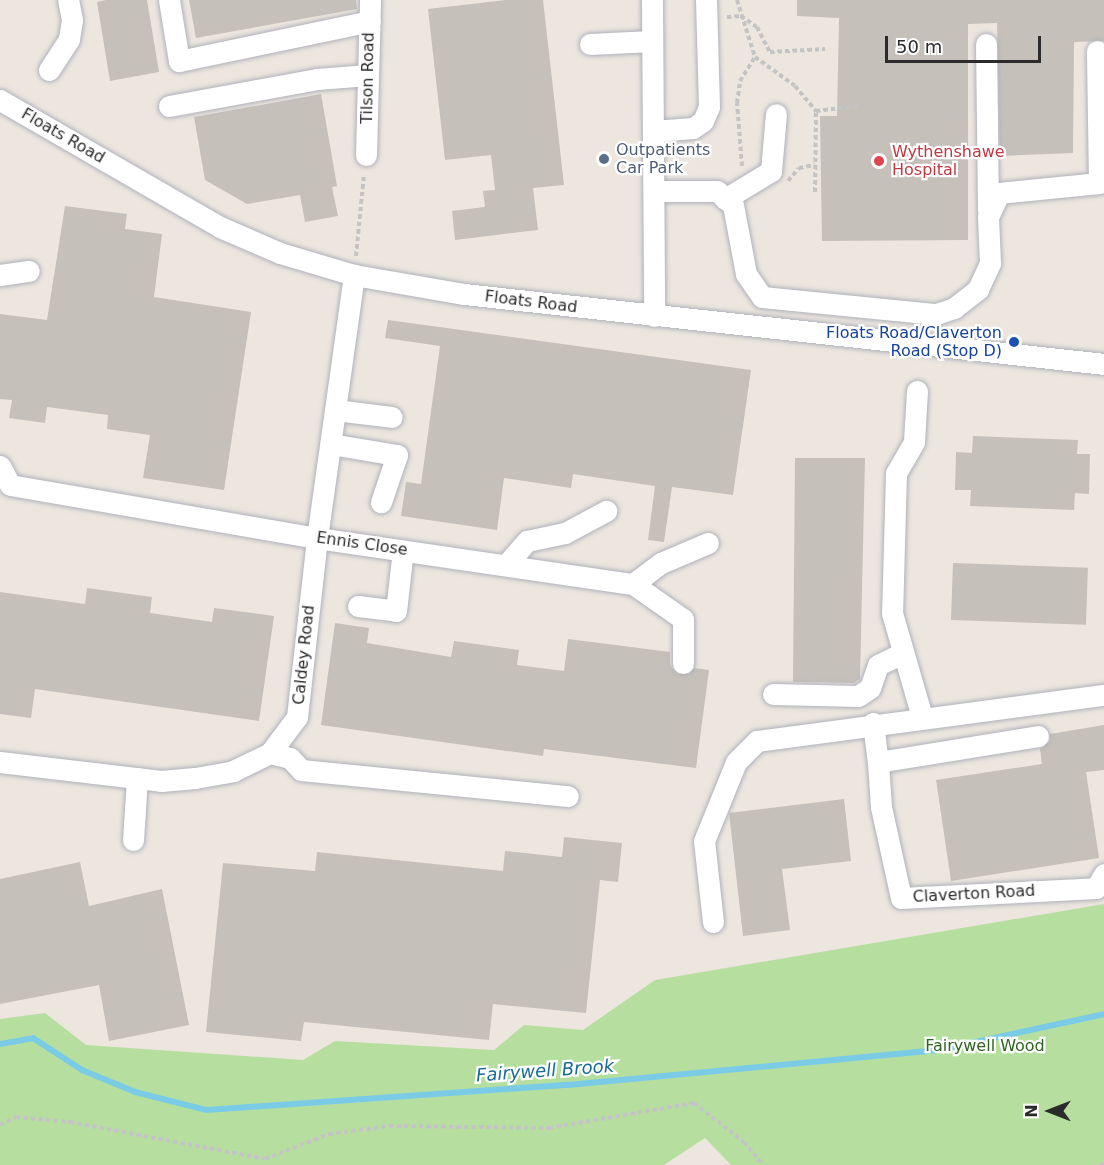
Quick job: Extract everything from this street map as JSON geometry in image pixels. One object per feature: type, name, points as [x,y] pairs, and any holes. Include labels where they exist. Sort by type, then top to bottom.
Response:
[{"type":"street","points":[[49,70],[69,39],[72,20],[68,0]]},
{"type":"street","points":[[169,0],[179,61],[370,10]]},
{"type":"street","points":[[652,0],[654,316]]},
{"type":"street","points":[[653,131],[693,128],[706,114],[706,0]]},
{"type":"street","name":"Tilson Road","points":[[366,155],[370,10]]},
{"type":"street","points":[[590,44],[652,42]]},
{"type":"street","points":[[655,191],[717,191],[733,205],[746,274],[762,297],[936,314],[954,308],[978,290],[990,263],[986,44]]},
{"type":"street","points":[[988,218],[999,193],[1100,183],[1097,51]]},
{"type":"street","points":[[169,106],[317,79],[368,75]]},
{"type":"street","name":"Floats Road","points":[[0,100],[220,227],[280,253],[354,275],[464,294],[1104,364]]},
{"type":"street","points":[[725,199],[771,171],[776,114]]},
{"type":"street","points":[[0,275],[29,271]]},
{"type":"street","name":"Caldey Road","points":[[0,762],[161,781],[232,771],[270,753],[297,717],[317,538],[354,275]]},
{"type":"street","points":[[917,391],[914,442],[896,473],[892,613],[899,647],[922,717]]},
{"type":"street","points":[[334,410],[392,417]]},
{"type":"street","points":[[331,444],[397,455],[381,502]]},
{"type":"street","name":"Ennis Close","points":[[0,466],[10,485],[317,538],[633,584],[682,619],[683,663]]},
{"type":"street","points":[[506,565],[527,541],[565,533],[606,512]]},
{"type":"street","points":[[633,584],[661,563],[708,543]]},
{"type":"street","points":[[358,606],[396,611],[404,550]]},
{"type":"street","points":[[773,694],[858,696],[870,688],[878,665],[899,647]]},
{"type":"street","points":[[713,922],[704,841],[736,762],[757,741],[840,727],[1104,695]]},
{"type":"street","points":[[873,723],[878,762],[1038,736]]},
{"type":"street","points":[[270,753],[290,758],[301,770],[568,796]]},
{"type":"street","name":"Claverton Road","points":[[878,762],[881,807],[902,898],[1096,888],[1104,874]]},
{"type":"street","points":[[133,840],[137,778]]},
{"type":"path","points":[[737,0],[755,57],[795,86],[816,111],[815,192]]},
{"type":"path","points":[[723,18],[741,16],[757,27],[770,52],[825,49]]},
{"type":"path","points":[[750,184],[742,166],[737,103],[740,81],[755,57]]},
{"type":"path","points":[[816,111],[858,106]]},
{"type":"path","points":[[354,275],[366,155]]},
{"type":"path","points":[[0,1125],[16,1117],[70,1122],[265,1159],[329,1134],[389,1126],[549,1128],[694,1103],[744,1142],[763,1165]]},
{"type":"green space","name":"Fairywell Wood","points":[[1104,904],[1104,1165],[731,1165],[705,1138],[664,1165],[0,1165],[0,1019],[45,1013],[86,1045],[303,1060],[335,1041],[494,1050],[524,1025],[583,1030],[655,980]]},
{"type":"building","points":[[147,0],[159,72],[110,81],[97,2]]},
{"type":"building","points":[[189,0],[356,0],[357,9],[196,38]]},
{"type":"building","points":[[506,0],[543,0],[564,185],[533,188],[538,230],[455,240],[452,211],[485,207],[483,191],[495,190],[491,155],[445,160],[428,9]]},
{"type":"building","points":[[797,0],[1104,0],[1104,41],[1074,42],[1073,153],[1000,156],[997,23],[968,24],[968,240],[822,241],[820,116],[837,116],[839,18],[797,16]]},
{"type":"building","points":[[321,94],[337,186],[332,187],[338,216],[305,222],[300,195],[247,204],[205,180],[194,117]]},
{"type":"building","points":[[65,206],[127,214],[125,229],[162,234],[154,297],[251,312],[224,490],[143,478],[150,435],[107,429],[108,415],[47,407],[45,423],[9,418],[12,400],[0,399],[0,314],[47,320]]},
{"type":"building","points":[[388,320],[751,370],[733,495],[672,487],[664,542],[648,540],[655,486],[573,474],[571,488],[504,478],[497,530],[401,516],[406,482],[421,484],[440,346],[385,338]]},
{"type":"building","points":[[973,436],[1078,440],[1077,454],[1090,454],[1089,494],[1075,493],[1074,510],[970,506],[971,490],[955,490],[956,452],[972,453]]},
{"type":"building","points":[[795,458],[865,458],[860,679],[854,683],[793,682]]},
{"type":"building","points":[[953,563],[1088,568],[1086,625],[951,620]]},
{"type":"building","points":[[87,588],[152,597],[150,613],[212,622],[214,608],[274,616],[259,721],[35,689],[31,718],[0,714],[0,592],[85,604]]},
{"type":"building","points":[[335,623],[369,628],[367,643],[451,657],[454,641],[519,650],[517,665],[564,671],[568,639],[670,652],[670,665],[677,674],[689,674],[694,668],[709,670],[696,768],[544,749],[543,756],[321,725]]},
{"type":"building","points":[[1104,725],[1104,770],[1086,772],[1099,858],[951,881],[936,780],[1042,764],[1040,749],[1050,741],[1050,734]]},
{"type":"building","points":[[844,799],[851,861],[782,869],[790,930],[743,936],[729,813]]},
{"type":"building","points":[[564,837],[622,843],[618,882],[600,880],[586,1013],[493,1004],[489,1040],[304,1022],[301,1041],[206,1032],[223,863],[315,871],[317,852],[503,871],[505,851],[562,857]]},
{"type":"building","points":[[80,862],[89,906],[162,889],[189,1025],[109,1041],[99,985],[0,1004],[0,879]]},
{"type":"waterway","name":"Fairywell Brook","points":[[0,1044],[33,1038],[82,1070],[135,1092],[206,1110],[568,1085],[938,1050],[1104,1014]]},
{"type":"place","name":"Outpatients Car Park","points":[[604,159]]},
{"type":"place","name":"Wythenshawe Hospital","points":[[879,161]]},
{"type":"place","name":"Floats Road/Claverton Road (Stop D)","points":[[1014,342]]}]
